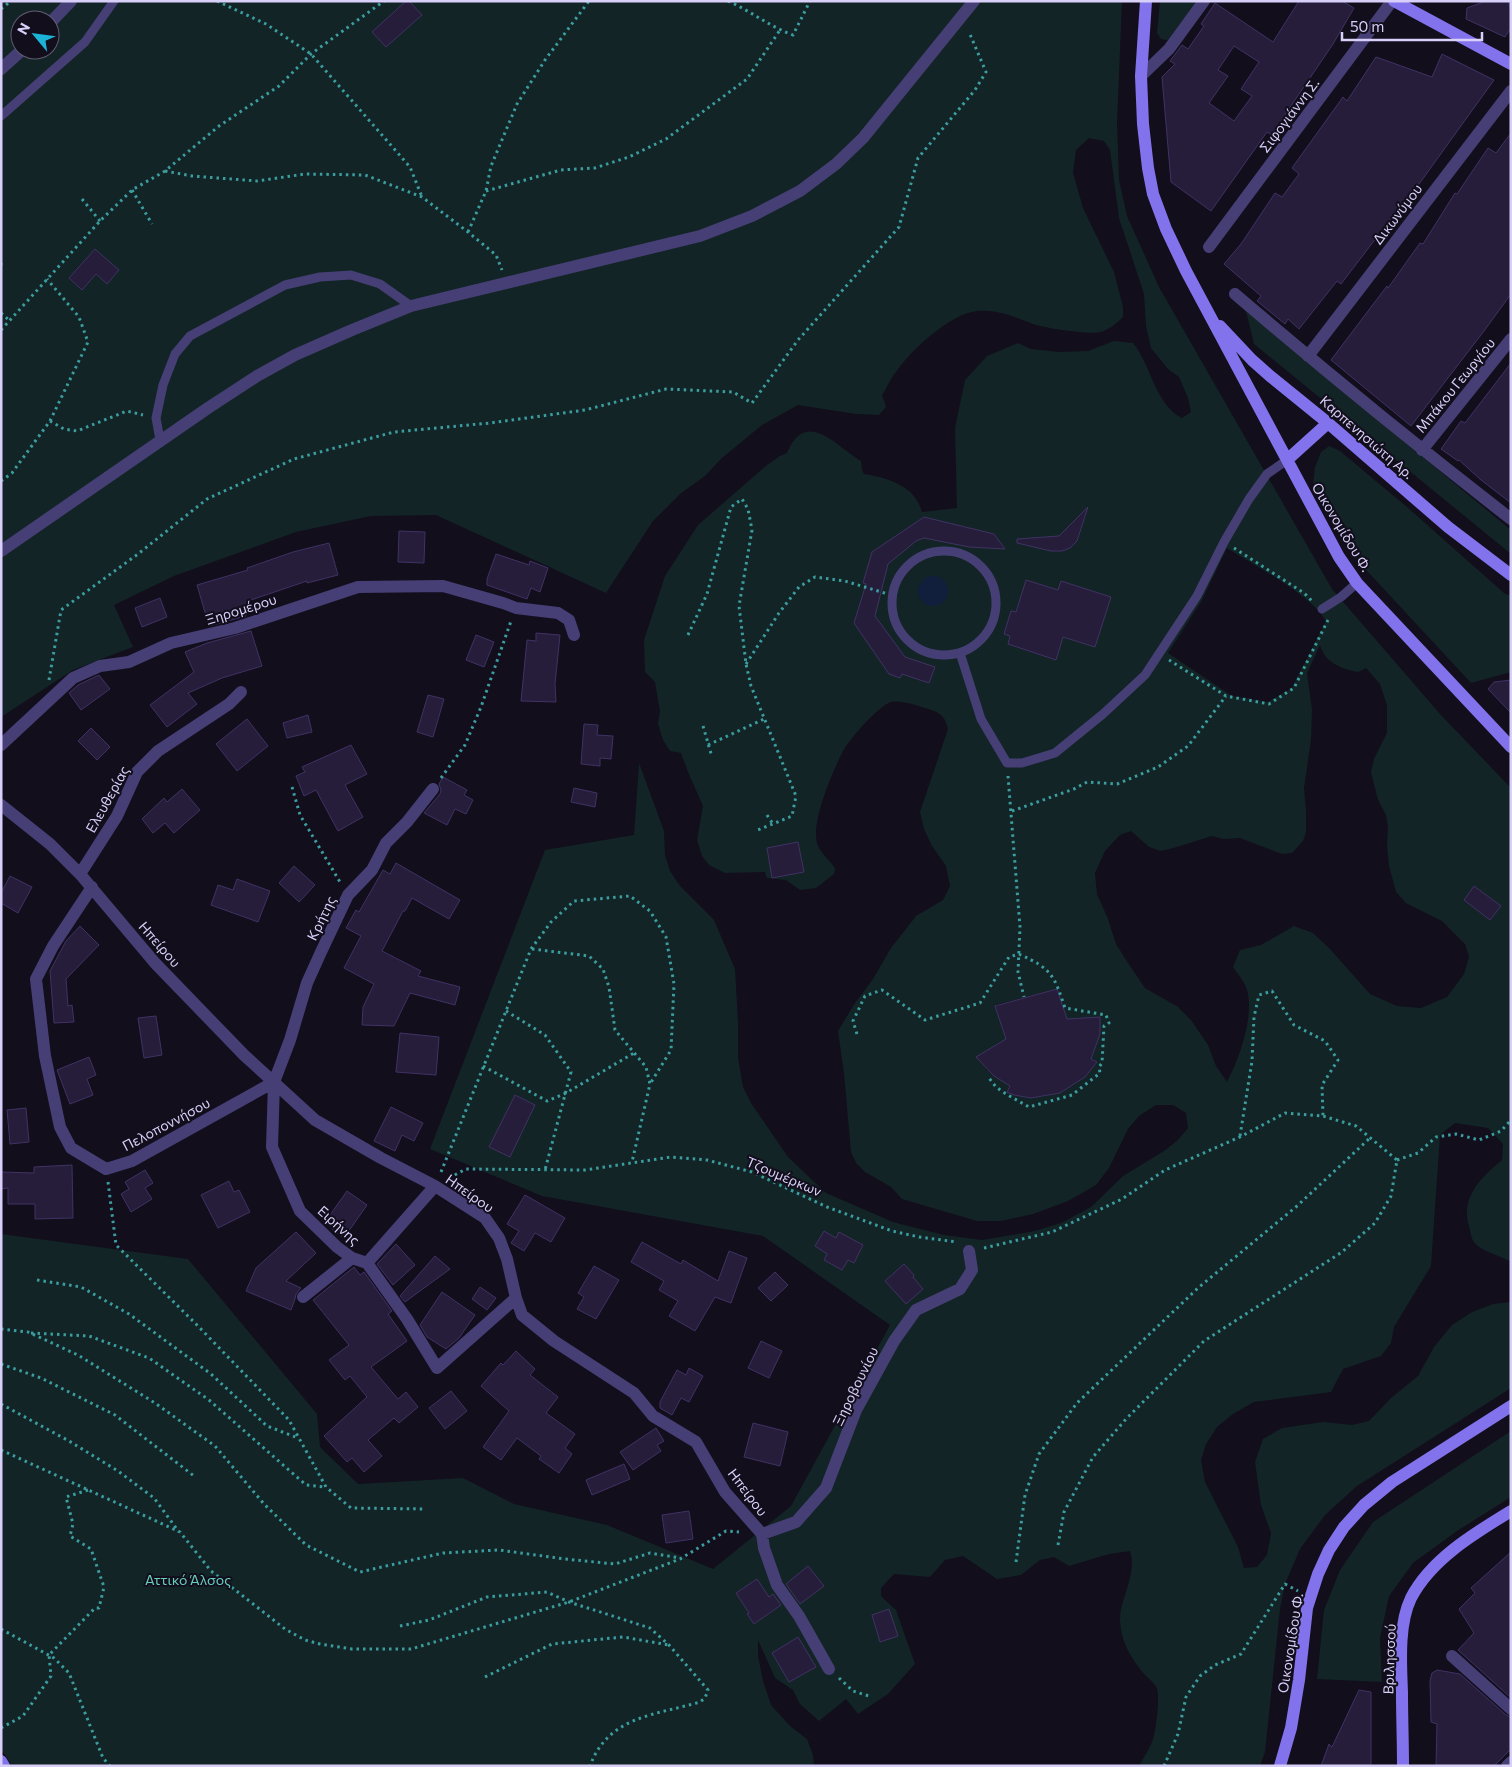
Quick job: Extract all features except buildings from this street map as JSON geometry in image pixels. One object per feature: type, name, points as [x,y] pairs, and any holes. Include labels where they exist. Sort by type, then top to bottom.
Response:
[{"type":"street","points":[[60,13],[71,1]]},
{"type":"street","points":[[1,551],[160,440],[257,376],[295,354],[412,306],[700,236],[752,216],[800,191],[836,164],[863,138],[974,1]]},
{"type":"street","points":[[1146,1],[1141,76],[1143,124],[1153,194],[1166,229],[1186,272],[1210,315]]},
{"type":"street","points":[[1141,76],[1169,49],[1204,1]]},
{"type":"street","points":[[1393,1],[1511,64]]},
{"type":"street","name":"Σιφογιάννη Σ.","points":[[1209,246],[1393,1]]},
{"type":"street","points":[[1,69],[11,60]]},
{"type":"street","name":"Δικωνύμου","points":[[1308,356],[1511,91]]},
{"type":"street","name":"Καρπενησιώτη Αρ.","points":[[1235,294],[1422,450],[1511,519]]},
{"type":"street","name":"Καρπενησιώτη Αρ.","points":[[1210,315],[1252,360],[1448,527],[1511,575]]},
{"type":"street","name":"Οικονομίδου Φ.","points":[[1210,315],[1339,557],[1357,583],[1511,747]]},
{"type":"street","name":"Μπάκου Γεωργίου","points":[[1422,450],[1511,339]]},
{"type":"street","points":[[1287,460],[1328,423]]},
{"type":"street","name":"Ξηρομέρου","points":[[1,745],[73,678],[100,666],[129,662],[171,643],[235,628],[358,587],[443,586],[516,608],[558,613],[570,620],[574,635]]},
{"type":"street","name":"Ελευθερίας","points":[[80,874],[117,816],[137,772],[158,751],[229,704],[241,692]]},
{"type":"street","name":"Κρήτης","points":[[274,1082],[290,1040],[307,983],[348,895],[372,870],[386,843],[407,822],[433,789]]},
{"type":"street","name":"Ηπείρου","points":[[1,805],[50,844],[80,874],[155,963],[244,1054],[315,1120],[381,1158],[436,1186],[485,1218],[498,1238],[507,1259],[522,1315],[554,1341],[634,1393],[653,1416],[696,1442],[725,1492],[762,1534],[764,1548],[777,1585],[799,1616],[829,1669]]},
{"type":"street","points":[[92,887],[53,946],[36,979],[45,1056],[60,1127],[71,1148],[106,1169]]},
{"type":"street","name":"Πελοποννήσου","points":[[106,1169],[132,1161],[274,1082]]},
{"type":"street","name":"Ειρήνης","points":[[274,1082],[272,1147],[300,1211],[336,1247],[352,1258],[367,1263]]},
{"type":"street","points":[[436,1186],[367,1263],[407,1319],[437,1368],[516,1298]]},
{"type":"street","name":"Ξηροβουνίου","points":[[762,1534],[796,1522],[826,1488],[856,1410],[894,1341],[916,1310],[960,1289],[972,1270],[969,1251]]},
{"type":"street","points":[[303,1297],[352,1258]]},
{"type":"street","name":"Οικονομίδου Φ.","points":[[1280,1766],[1291,1728],[1300,1680],[1307,1608],[1318,1574],[1329,1550],[1344,1527],[1364,1505],[1392,1482],[1511,1406]]},
{"type":"street","name":"Βριλησσού","points":[[1403,1766],[1401,1654],[1405,1619],[1410,1600],[1418,1586],[1436,1565],[1464,1541],[1511,1511]]},
{"type":"street","points":[[1452,1656],[1511,1709]]},
{"type":"street","points":[[1,1761],[4,1766]]},
{"type":"street","points":[[1507,1766],[1511,1762]]},
{"type":"lane","points":[[1,116],[85,42],[114,1]]},
{"type":"lane","points":[[160,440],[156,418],[163,385],[175,354],[190,336],[285,285],[320,277],[351,275],[380,284],[412,306]]},
{"type":"lane","points":[[960,653],[981,719],[1007,763],[1022,763],[1055,753],[1103,714],[1146,674],[1197,596],[1224,542],[1249,499],[1268,474],[1287,460]]},
{"type":"lane","points":[[938,550],[954,551],[971,557],[984,568],[992,583],[996,600],[994,617],[987,632],[975,645],[960,653],[942,655],[925,652],[910,643],[898,629],[892,612],[892,595],[897,579],[907,565],[921,555],[938,550]]},
{"type":"lane","points":[[1322,609],[1341,597],[1357,583]]},
{"type":"path","points":[[1,9],[11,1]]},
{"type":"path","points":[[218,1],[266,24],[311,54],[410,167],[422,197]]},
{"type":"path","points":[[1,330],[100,221],[132,190],[165,171],[219,126],[279,86],[311,54],[384,1]]},
{"type":"path","points":[[468,232],[486,191],[491,166],[517,104],[545,60],[589,1]]},
{"type":"path","points":[[728,1],[741,6],[793,36],[810,1]]},
{"type":"path","points":[[46,702],[61,610],[138,554],[207,498],[294,459],[394,432],[490,423],[585,410],[666,389],[732,392],[752,404],[798,340],[899,227],[918,158],[970,97],[986,72],[962,16]]},
{"type":"path","points":[[486,191],[561,170],[595,168],[629,158],[666,139],[747,79],[780,30]]},
{"type":"path","points":[[165,171],[200,177],[257,181],[305,174],[365,175],[422,197],[496,255],[507,282]]},
{"type":"path","points":[[132,190],[152,224]]},
{"type":"path","points":[[82,199],[100,221]]},
{"type":"path","points":[[1,481],[12,473],[50,421],[88,342],[79,317],[47,279]]},
{"type":"path","points":[[1,313],[10,321]]},
{"type":"path","points":[[50,421],[64,429],[77,431],[127,411],[156,418]]},
{"type":"path","points":[[688,635],[707,594],[731,507],[742,499],[748,509],[752,530],[740,606],[746,664],[751,686],[796,796],[792,816],[758,830]]},
{"type":"path","points":[[1160,654],[1226,696],[1269,704],[1294,688],[1328,620],[1322,609],[1304,593],[1224,542]]},
{"type":"path","points":[[746,664],[775,619],[799,587],[815,576],[845,581],[892,595]]},
{"type":"path","points":[[433,789],[465,746],[516,608]]},
{"type":"path","points":[[1012,811],[1074,789],[1087,782],[1117,784],[1158,767],[1188,746],[1226,696]]},
{"type":"path","points":[[708,745],[764,718]]},
{"type":"path","points":[[703,726],[712,757]]},
{"type":"path","points":[[1007,763],[1020,927],[1018,972],[1024,997]]},
{"type":"path","points":[[292,787],[300,815],[348,895]]},
{"type":"path","points":[[767,815],[773,824]]},
{"type":"path","points":[[436,1186],[531,949],[552,922],[574,901],[630,896],[650,911],[666,937],[674,984],[671,1050],[650,1084],[632,1162]]},
{"type":"path","points":[[531,949],[589,956],[603,969],[609,987],[615,1030],[646,1066],[650,1084]]},
{"type":"path","points":[[857,1034],[853,1021],[865,996],[882,990],[925,1020],[980,1003],[1009,957],[1019,954],[1038,963],[1055,979],[1065,1008],[1106,1015],[1109,1023],[1104,1026],[1102,1063],[1099,1067],[1100,1073],[1072,1095],[1029,1107],[996,1087],[988,1078]]},
{"type":"path","points":[[1240,1137],[1252,1061],[1254,1017],[1259,995],[1272,991],[1294,1026],[1325,1042],[1338,1060],[1322,1086],[1323,1116]]},
{"type":"path","points":[[506,1011],[545,1036],[571,1072],[545,1170]]},
{"type":"path","points":[[483,1066],[547,1101],[566,1093],[634,1053]]},
{"type":"path","points":[[969,1251],[1052,1232],[1122,1199],[1165,1170],[1240,1137],[1285,1112],[1323,1116],[1356,1126],[1397,1160]]},
{"type":"path","points":[[1397,1160],[1418,1153],[1436,1137],[1456,1134],[1479,1140],[1500,1131],[1511,1120]]},
{"type":"path","points":[[1016,1562],[1025,1495],[1039,1454],[1077,1403],[1198,1288],[1297,1206],[1370,1137]]},
{"type":"path","name":"Τζουμέρκων","points":[[436,1186],[466,1169],[585,1170],[671,1157],[698,1159],[752,1172],[827,1207],[892,1231],[919,1237],[962,1242],[969,1251]]},
{"type":"path","points":[[1058,1546],[1064,1512],[1094,1457],[1126,1419],[1204,1342],[1342,1252],[1376,1223],[1391,1196],[1397,1160]]},
{"type":"path","points":[[106,1169],[116,1245],[289,1420],[326,1487],[351,1508],[426,1510]]},
{"type":"path","points":[[37,1280],[80,1287],[129,1314],[211,1374],[267,1426],[298,1438]]},
{"type":"path","points":[[1,1329],[89,1336],[149,1358],[209,1400],[306,1485],[326,1487]]},
{"type":"path","points":[[28,1332],[78,1355],[155,1403],[215,1446],[264,1504],[306,1545],[360,1572],[443,1553],[499,1550],[615,1564],[650,1552],[680,1559]]},
{"type":"path","points":[[1,1364],[42,1378],[115,1415],[194,1476]]},
{"type":"path","points":[[1,1404],[69,1441],[118,1471],[154,1498],[211,1571],[284,1629],[305,1640],[320,1644],[352,1649],[410,1649],[569,1602],[680,1559],[726,1531],[762,1534]]},
{"type":"path","points":[[1,1450],[180,1532]]},
{"type":"path","points":[[1,1728],[23,1716],[51,1676],[49,1655],[95,1608],[99,1608],[104,1586],[91,1549],[70,1536],[73,1524],[66,1497],[88,1490]]},
{"type":"path","points":[[1164,1766],[1178,1734],[1186,1697],[1200,1676],[1215,1665],[1241,1654],[1285,1584],[1310,1599]]},
{"type":"path","points":[[400,1626],[429,1620],[487,1596],[547,1592],[569,1602],[650,1628],[669,1645],[706,1686],[708,1690],[705,1698],[700,1702],[655,1713],[624,1724],[601,1744],[590,1766]]},
{"type":"path","points":[[1,1629],[49,1655],[69,1673],[103,1758],[110,1766]]},
{"type":"path","points":[[485,1677],[552,1644],[622,1637],[669,1645]]},
{"type":"path","points":[[829,1669],[853,1691],[872,1697]]},
{"type":"green space","name":"Αττικό Άλσος","points":[[1,1],[1122,1],[1117,122],[1119,180],[1127,216],[1159,287],[1332,589],[1440,714],[1511,788],[1511,1262],[1476,1245],[1472,1238],[1467,1216],[1467,1206],[1474,1189],[1502,1160],[1503,1144],[1488,1128],[1455,1123],[1440,1135],[1431,1266],[1394,1327],[1391,1343],[1381,1356],[1343,1369],[1331,1392],[1254,1402],[1233,1414],[1217,1427],[1206,1444],[1201,1460],[1205,1482],[1238,1547],[1244,1568],[1257,1567],[1267,1555],[1271,1533],[1261,1505],[1255,1462],[1263,1439],[1282,1428],[1323,1422],[1352,1425],[1369,1421],[1391,1398],[1418,1376],[1434,1347],[1452,1325],[1472,1312],[1493,1304],[1511,1302],[1511,1388],[1357,1486],[1325,1515],[1300,1549],[1285,1584],[1280,1609],[1265,1752],[1260,1766],[1139,1766],[1153,1738],[1157,1716],[1158,1693],[1155,1685],[1131,1656],[1121,1630],[1120,1613],[1132,1569],[1130,1551],[1109,1554],[1069,1566],[1054,1557],[1040,1560],[1021,1575],[997,1579],[963,1556],[945,1560],[930,1577],[894,1574],[881,1588],[881,1596],[896,1610],[915,1664],[888,1694],[858,1714],[846,1699],[819,1721],[800,1704],[793,1690],[775,1678],[758,1640],[758,1656],[763,1681],[771,1705],[790,1726],[807,1739],[813,1755],[814,1766],[12,1766],[1,1749],[1,1234],[188,1259],[317,1414],[320,1447],[358,1484],[463,1478],[514,1504],[607,1525],[713,1569],[791,1506],[890,1325],[763,1236],[542,1196],[430,1149],[545,850],[634,835],[639,763],[664,831],[665,855],[670,871],[680,886],[714,920],[735,969],[738,1058],[743,1087],[751,1103],[788,1157],[826,1193],[893,1222],[944,1235],[982,1240],[1035,1231],[1061,1223],[1091,1207],[1123,1176],[1164,1151],[1178,1140],[1188,1128],[1186,1113],[1173,1105],[1156,1105],[1139,1116],[1128,1129],[1109,1168],[1096,1185],[1068,1201],[1033,1214],[1001,1221],[977,1221],[902,1199],[891,1187],[865,1172],[856,1163],[851,1152],[838,1031],[855,1003],[873,979],[891,948],[916,916],[943,900],[950,886],[946,866],[932,846],[924,829],[920,812],[948,729],[945,720],[941,715],[930,709],[904,702],[891,702],[879,709],[858,731],[843,751],[819,812],[816,837],[818,846],[835,868],[834,874],[816,888],[800,890],[786,880],[767,878],[765,872],[725,873],[709,865],[702,856],[697,840],[703,806],[681,753],[670,751],[663,740],[658,724],[660,711],[655,682],[645,672],[644,640],[665,576],[698,525],[767,465],[787,453],[795,440],[803,433],[822,434],[861,461],[864,474],[883,478],[900,485],[914,496],[922,512],[957,508],[955,428],[965,380],[987,356],[1018,343],[1031,349],[1058,352],[1088,351],[1114,341],[1133,343],[1145,362],[1165,403],[1182,418],[1191,412],[1188,398],[1179,377],[1168,369],[1151,348],[1146,326],[1144,294],[1119,218],[1110,150],[1104,141],[1089,138],[1076,150],[1073,173],[1083,208],[1114,272],[1123,307],[1123,317],[1110,328],[1095,333],[1039,326],[992,311],[977,311],[955,319],[932,334],[903,363],[882,395],[886,407],[879,415],[856,414],[798,405],[762,425],[722,458],[705,476],[680,494],[653,521],[606,593],[436,515],[371,516],[296,532],[174,576],[114,605],[133,647],[73,670],[1,717]],"holes":[[[1227,548],[1295,591],[1308,601],[1326,621],[1292,688],[1268,702],[1232,696],[1168,653],[1201,602]],[[1320,645],[1322,651],[1335,664],[1358,672],[1366,668],[1380,684],[1387,705],[1387,733],[1374,759],[1371,772],[1378,800],[1386,815],[1389,866],[1396,892],[1406,903],[1442,921],[1465,944],[1469,957],[1464,974],[1447,997],[1421,1008],[1397,1006],[1370,994],[1313,933],[1294,926],[1261,945],[1240,950],[1233,967],[1246,987],[1249,998],[1248,1022],[1241,1049],[1227,1082],[1216,1066],[1208,1045],[1191,1020],[1178,1007],[1145,988],[1128,963],[1116,944],[1097,894],[1095,873],[1105,851],[1120,835],[1131,831],[1149,847],[1161,851],[1212,836],[1223,839],[1240,838],[1282,854],[1292,853],[1303,841],[1306,832],[1304,788],[1311,740],[1312,710],[1307,673]],[[1057,989],[1067,1019],[1100,1018],[1100,1034],[1090,1058],[1097,1062],[1080,1080],[1057,1093],[1032,1097],[1007,1092],[1010,1084],[991,1073],[978,1056],[1006,1039],[995,1005]]]},
{"type":"green space","points":[[1160,1],[1197,1],[1168,40],[1161,39],[1157,33]]},
{"type":"green space","points":[[1246,311],[1511,530],[1511,554],[1254,344]]},
{"type":"green space","points":[[1329,446],[1340,451],[1407,507],[1504,593],[1511,596],[1511,672],[1471,683],[1356,559],[1313,485],[1315,467],[1321,452]]},
{"type":"green space","points":[[1511,1431],[1511,1497],[1457,1531],[1413,1563],[1389,1596],[1380,1638],[1382,1682],[1317,1679],[1324,1610],[1340,1570],[1373,1522]]},
{"type":"water","points":[[933,576],[944,580],[948,591],[944,602],[933,606],[922,602],[918,591],[922,580]]}]
